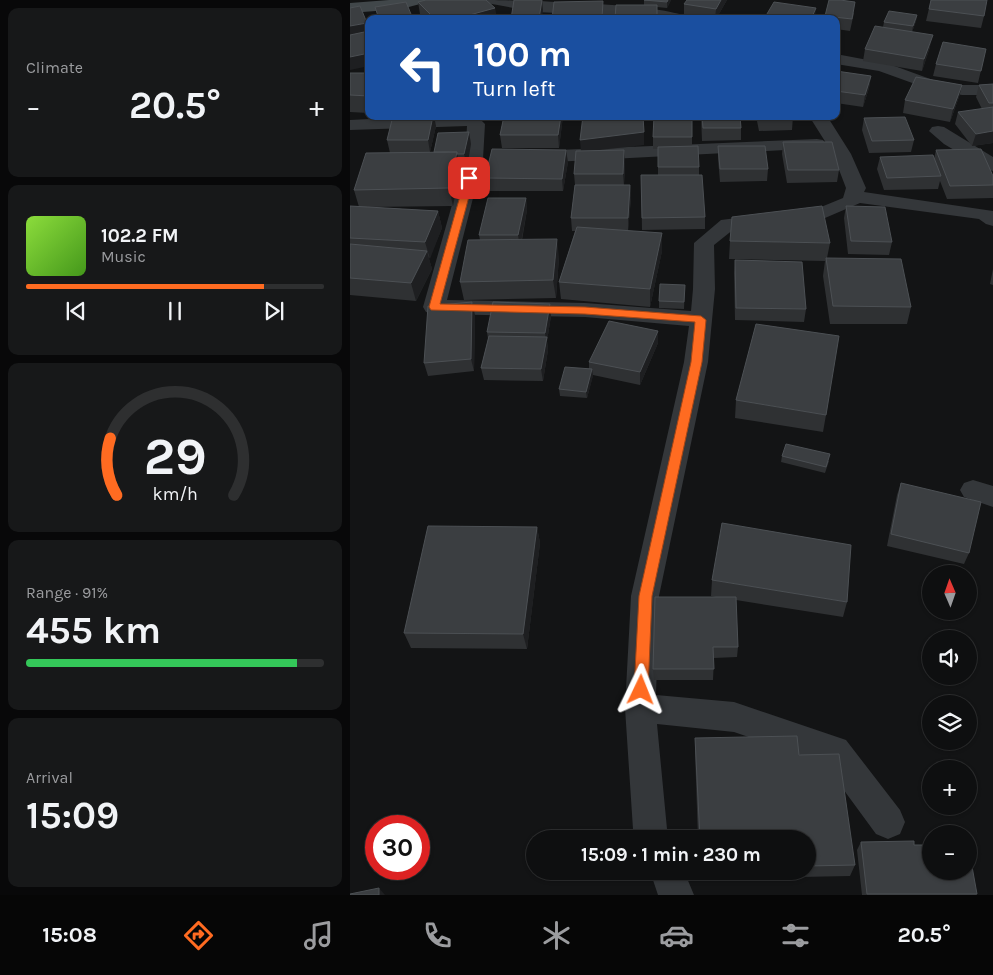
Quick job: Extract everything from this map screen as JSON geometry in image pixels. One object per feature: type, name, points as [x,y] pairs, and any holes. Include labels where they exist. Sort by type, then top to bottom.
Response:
[{"type":"street","points":[[350,8],[418,0]]},
{"type":"street","points":[[492,0],[536,6],[626,10],[667,15]]},
{"type":"street","points":[[840,61],[883,67],[929,84],[962,90],[993,90]]},
{"type":"street","points":[[350,125],[430,120]]},
{"type":"street","points":[[473,120],[476,124],[484,159],[434,307],[585,310],[701,320]]},
{"type":"street","points":[[650,830],[640,708],[645,596],[696,362],[704,289],[704,243],[728,224],[825,212],[852,201],[856,188],[842,154],[820,120]]},
{"type":"street","points":[[938,131],[949,140],[993,166]]},
{"type":"street","points":[[513,158],[835,144]]},
{"type":"street","points":[[853,196],[990,215]]},
{"type":"street","points":[[640,708],[734,717],[835,751],[888,822]]},
{"type":"street","points":[[670,880],[676,895]]},
{"type":"building","points":[[426,0],[486,0],[495,8],[470,15],[431,15],[418,2]]},
{"type":"building","points":[[514,0],[542,0],[540,15],[512,15]]},
{"type":"building","points":[[644,0],[668,0],[667,2]]},
{"type":"building","points":[[687,0],[721,0],[716,9],[684,4]]},
{"type":"building","points":[[829,0],[855,2],[852,19],[840,18],[840,15],[825,15]]},
{"type":"building","points":[[931,0],[987,0],[984,16],[929,9]]},
{"type":"building","points":[[603,1],[602,15],[552,15],[554,2]]},
{"type":"building","points":[[406,2],[411,15],[378,15],[375,7]]},
{"type":"building","points":[[774,2],[816,8],[813,15],[766,15]]},
{"type":"building","points":[[616,5],[657,5],[657,15],[615,15]]},
{"type":"building","points":[[360,6],[365,23],[350,26],[350,8]]},
{"type":"building","points":[[889,11],[917,15],[913,26],[884,22]]},
{"type":"building","points":[[875,26],[933,35],[924,59],[865,49]]},
{"type":"building","points":[[365,32],[365,54],[350,57],[350,35]]},
{"type":"building","points":[[943,42],[986,49],[981,71],[936,64]]},
{"type":"building","points":[[840,72],[871,76],[865,95],[840,92]]},
{"type":"building","points":[[350,73],[365,73],[365,96],[350,95]]},
{"type":"building","points":[[916,77],[962,85],[953,109],[905,100]]},
{"type":"building","points":[[993,84],[993,103],[989,103],[979,85]]},
{"type":"building","points":[[993,107],[993,131],[976,134],[958,112]]},
{"type":"building","points":[[905,117],[914,140],[872,141],[864,118]]},
{"type":"building","points":[[392,120],[432,120],[428,140],[387,140]]},
{"type":"building","points":[[503,120],[560,120],[558,135],[500,135]]},
{"type":"building","points":[[582,120],[643,120],[644,132],[580,140]]},
{"type":"building","points":[[654,120],[692,120],[692,137],[653,137]]},
{"type":"building","points":[[702,120],[740,120],[741,128],[703,128]]},
{"type":"building","points":[[469,132],[464,154],[457,154],[457,152],[434,152],[438,133]]},
{"type":"building","points":[[783,142],[832,142],[839,170],[788,170]]},
{"type":"building","points":[[698,146],[699,167],[658,167],[658,147]]},
{"type":"building","points":[[718,146],[765,146],[768,169],[720,169]]},
{"type":"building","points":[[492,149],[566,150],[562,179],[485,178]]},
{"type":"building","points":[[981,149],[993,176],[993,185],[950,186],[936,150]]},
{"type":"building","points":[[624,150],[623,174],[574,174],[576,151]]},
{"type":"building","points":[[457,152],[449,188],[354,190],[366,153]]},
{"type":"building","points":[[933,155],[941,176],[887,178],[880,157]]},
{"type":"building","points":[[641,175],[702,175],[705,217],[642,218]]},
{"type":"building","points":[[575,185],[630,185],[628,218],[571,218]]},
{"type":"building","points":[[488,198],[526,198],[518,235],[479,235]]},
{"type":"building","points":[[350,206],[438,211],[425,242],[350,238]]},
{"type":"building","points":[[822,206],[830,243],[730,241],[732,217]]},
{"type":"building","points":[[846,206],[885,207],[892,242],[851,241]]},
{"type":"building","points":[[577,227],[662,233],[650,289],[559,282]]},
{"type":"building","points":[[557,239],[553,280],[460,282],[468,240]]},
{"type":"building","points":[[350,244],[427,251],[411,283],[350,278]]},
{"type":"building","points":[[826,258],[901,259],[911,307],[833,306]]},
{"type":"building","points":[[735,260],[802,262],[806,309],[736,308]]},
{"type":"building","points":[[660,284],[685,285],[684,302],[659,301]]},
{"type":"building","points":[[472,302],[471,359],[424,363],[428,306]]},
{"type":"building","points":[[493,302],[550,304],[545,333],[487,332]]},
{"type":"building","points":[[609,321],[658,331],[640,372],[589,362]]},
{"type":"building","points":[[756,324],[839,336],[826,415],[736,400]]},
{"type":"building","points":[[489,336],[547,337],[541,369],[481,368]]},
{"type":"building","points":[[565,367],[592,369],[586,392],[559,389]]},
{"type":"building","points":[[786,444],[830,454],[826,467],[782,456]]},
{"type":"building","points":[[901,483],[981,502],[969,553],[891,534]]},
{"type":"building","points":[[722,523],[851,545],[847,602],[712,580]]},
{"type":"building","points":[[428,526],[537,527],[523,634],[404,633]]},
{"type":"building","points":[[655,597],[736,597],[738,647],[713,647],[714,669],[653,669]]},
{"type":"building","points":[[797,736],[799,755],[839,754],[855,865],[816,866],[816,830],[700,830],[695,738]]},
{"type":"building","points":[[914,841],[914,845],[922,845],[922,880],[974,880],[977,894],[867,894],[861,842]]},
{"type":"building","points":[[379,888],[379,895],[350,895],[350,894]]},
{"type":"route","points":[[469,178],[434,307],[585,310],[701,320],[696,362],[645,596],[641,690]]}]
